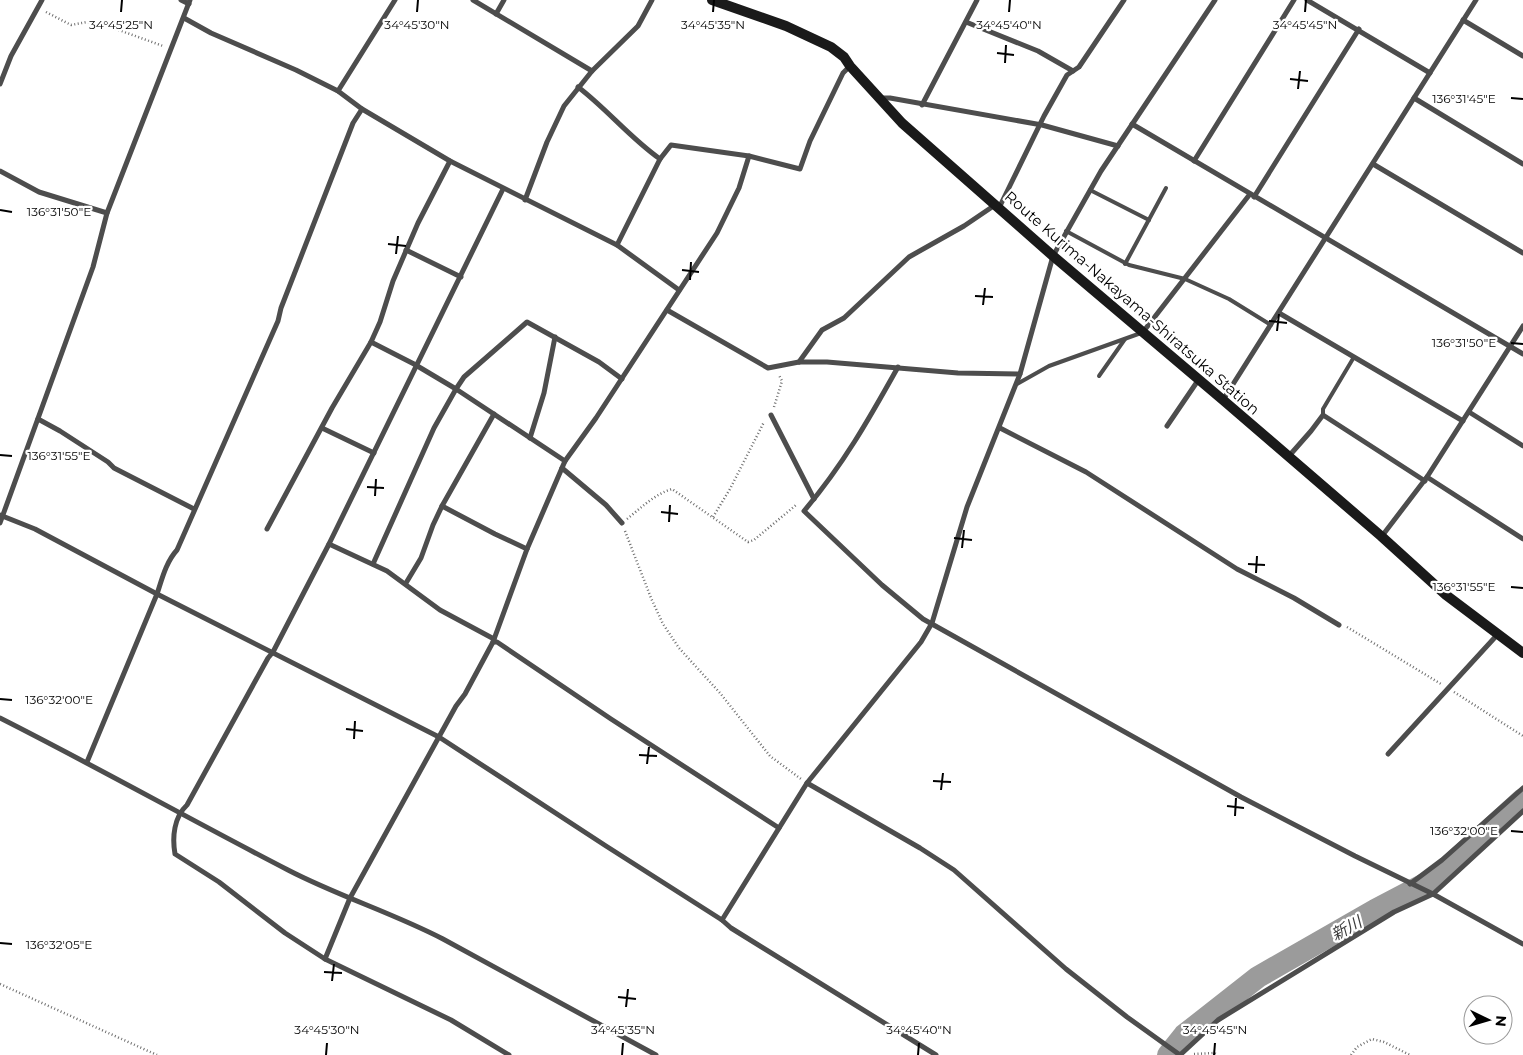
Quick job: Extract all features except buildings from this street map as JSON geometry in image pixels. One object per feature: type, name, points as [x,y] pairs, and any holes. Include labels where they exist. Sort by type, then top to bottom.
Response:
[{"type":"main road","name":"Route Kurima-Nakayama-Shiratsuka Station","points":[[712,0],[786,26],[832,47],[844,57],[902,124],[1053,256],[1382,536],[1446,595],[1523,654]]},
{"type":"street","points":[[0,84],[11,56],[42,0]]},
{"type":"street","points":[[0,523],[93,267],[107,213],[190,2],[181,0]]},
{"type":"street","points":[[338,91],[395,0]]},
{"type":"street","points":[[473,0],[592,71]]},
{"type":"street","points":[[496,14],[504,0]]},
{"type":"street","points":[[525,200],[547,142],[564,106],[592,71],[638,26],[652,0]]},
{"type":"street","points":[[922,105],[977,0]]},
{"type":"street","points":[[799,362],[822,330],[844,318],[910,257],[997,207],[1042,125],[1044,116],[1068,75],[1079,67],[1124,0]]},
{"type":"street","points":[[722,920],[807,783],[921,642],[932,623],[968,507],[1017,384],[1053,256],[1090,190],[1215,0]]},
{"type":"street","points":[[1194,161],[1294,0]]},
{"type":"street","points":[[1307,0],[1359,29],[1430,73]]},
{"type":"street","points":[[1223,400],[1476,0]]},
{"type":"street","points":[[184,18],[211,33],[296,70],[338,91],[362,109],[450,162],[617,245],[678,290]]},
{"type":"street","points":[[1463,20],[1523,56]]},
{"type":"street","points":[[966,22],[1038,51],[1073,71]]},
{"type":"street","points":[[1143,332],[1252,195],[1359,29]]},
{"type":"street","points":[[617,245],[660,159],[671,145],[749,156],[800,169],[818,124],[843,73],[850,66]]},
{"type":"street","points":[[578,87],[593,98],[646,149],[660,159]]},
{"type":"street","points":[[880,98],[890,98],[1042,125],[1118,146]]},
{"type":"street","points":[[1414,98],[1523,164]]},
{"type":"street","points":[[87,762],[165,571],[177,550],[278,321],[281,308],[319,208],[353,123],[362,109]]},
{"type":"street","points":[[1132,124],[1523,354]]},
{"type":"street","points":[[325,959],[350,898],[494,640],[527,549],[565,462],[717,234],[730,210],[749,156]]},
{"type":"street","points":[[267,529],[332,408],[371,342],[406,250],[450,162]]},
{"type":"street","points":[[1373,164],[1523,253]]},
{"type":"street","points":[[0,171],[39,192],[107,213]]},
{"type":"street","points":[[503,190],[329,544],[273,652],[188,805],[179,812],[173,844],[175,854],[219,882],[285,933],[325,959],[451,1020],[509,1055]]},
{"type":"street","points":[[406,250],[461,277]]},
{"type":"street","points":[[667,310],[768,368],[799,362],[898,367],[958,373],[1020,374]]},
{"type":"street","points":[[1278,313],[1463,421]]},
{"type":"street","points":[[373,564],[434,428],[456,389],[464,377],[527,322],[599,362],[622,379]]},
{"type":"street","points":[[1382,536],[1426,479],[1523,326]]},
{"type":"street","points":[[530,438],[544,393],[555,337]]},
{"type":"street","points":[[371,342],[414,364],[456,389],[565,462]]},
{"type":"street","points":[[898,367],[858,438],[804,511],[882,585],[923,619],[1224,787],[1432,894],[1523,944]]},
{"type":"street","points":[[1166,426],[1199,379]]},
{"type":"street","points":[[1469,412],[1523,446]]},
{"type":"street","points":[[406,583],[421,558],[442,506],[494,414]]},
{"type":"street","points":[[1289,456],[1323,414],[1523,538]]},
{"type":"street","points":[[771,415],[814,500]]},
{"type":"street","points":[[38,418],[108,462],[114,468],[194,509]]},
{"type":"street","points":[[322,428],[374,453]]},
{"type":"street","points":[[1000,428],[1086,472],[1237,569],[1294,598],[1339,625]]},
{"type":"street","points":[[562,468],[606,505],[622,523]]},
{"type":"street","points":[[442,506],[527,549]]},
{"type":"street","points":[[1,516],[35,529],[157,594],[439,737],[722,920],[731,928],[936,1055]]},
{"type":"street","points":[[329,544],[373,564],[406,583],[440,610],[494,640],[611,719],[779,828]]},
{"type":"street","points":[[1388,754],[1498,634]]},
{"type":"street","points":[[0,718],[87,762],[288,870],[412,923],[444,939],[656,1055]]},
{"type":"street","points":[[807,783],[920,848],[954,870],[1066,969],[1127,1018],[1179,1055],[1218,1020],[1394,912],[1432,894],[1523,811]]},
{"type":"street","points":[[1410,884],[1449,854],[1523,788]]},
{"type":"lane","points":[[1125,264],[1166,188]]},
{"type":"lane","points":[[1090,190],[1149,220]]},
{"type":"lane","points":[[1066,231],[1125,264],[1185,279],[1229,299],[1271,324]]},
{"type":"lane","points":[[1017,384],[1049,366],[1143,332]]},
{"type":"lane","points":[[1099,376],[1125,338]]},
{"type":"lane","points":[[1323,414],[1323,409],[1354,357]]},
{"type":"path","points":[[38,8],[71,24],[87,22],[105,24],[172,49]]},
{"type":"path","points":[[713,517],[730,489],[764,422],[771,415],[782,382],[775,366]]},
{"type":"path","points":[[804,511],[796,505],[754,540],[748,542],[672,489],[654,497],[622,523],[650,598],[663,624],[679,648],[720,693],[770,756],[807,783]]},
{"type":"path","points":[[1339,625],[1343,625],[1381,646],[1523,736]]},
{"type":"path","points":[[0,984],[157,1055]]},
{"type":"path","points":[[1351,1055],[1358,1047],[1372,1039],[1384,1042],[1410,1055]]},
{"type":"path","points":[[1190,1055],[1214,1053],[1218,1055]]},
{"type":"waterway","name":"新川","points":[[1168,1055],[1184,1035],[1258,977],[1375,910],[1436,878],[1523,799]]}]
